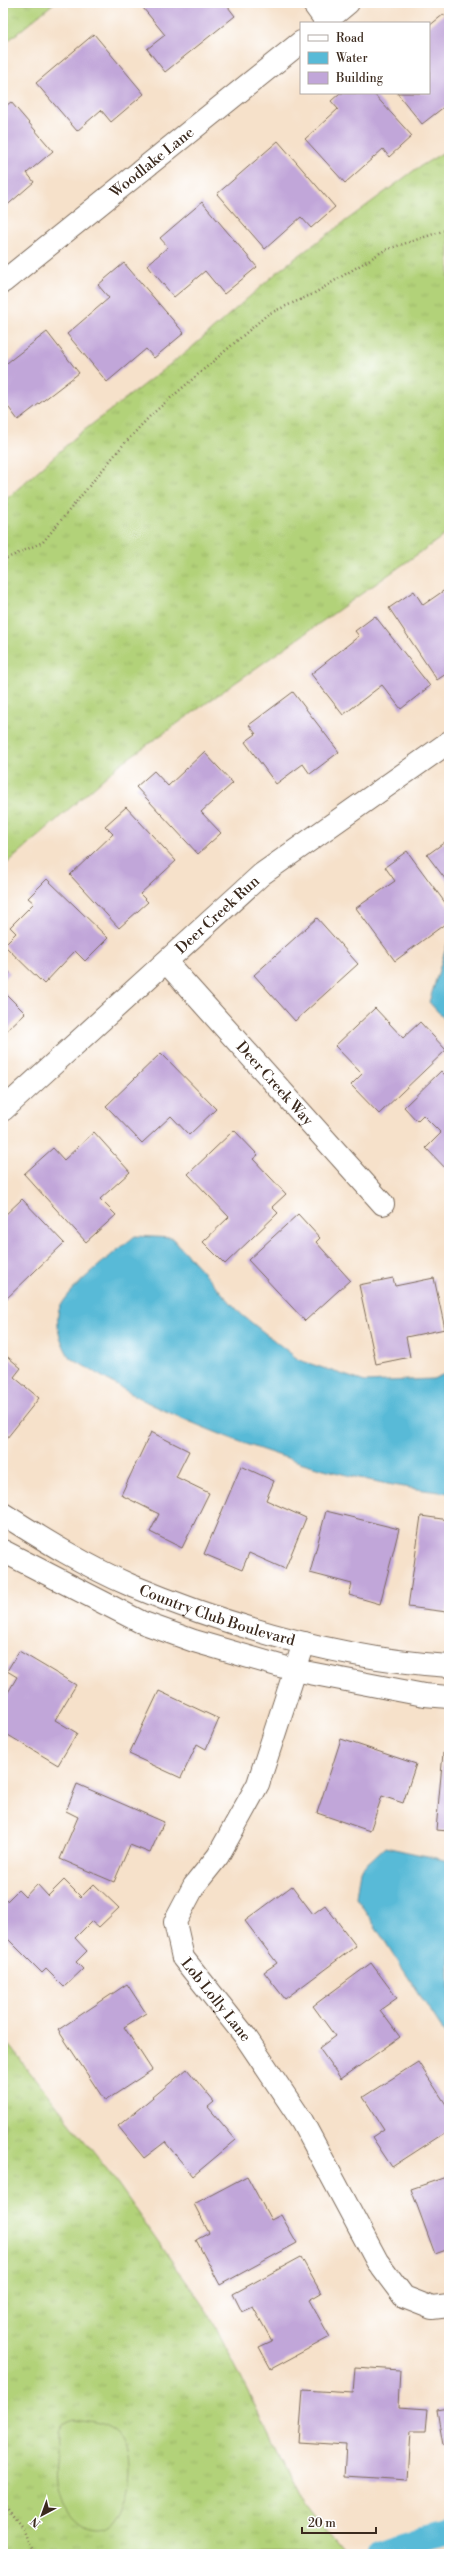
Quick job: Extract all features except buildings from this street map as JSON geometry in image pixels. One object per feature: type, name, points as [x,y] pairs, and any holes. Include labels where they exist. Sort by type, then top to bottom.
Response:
[{"type":"street","points":[[313,3],[325,22],[348,3]]},
{"type":"street","name":"Woodlake Lane","points":[[3,282],[36,253],[259,78],[300,43]]},
{"type":"street","name":"Deer Creek Run","points":[[3,1110],[262,874],[449,742]]},
{"type":"street","name":"Deer Creek Way","points":[[166,962],[383,1204]]},
{"type":"street","name":"Country Club Boulevard","points":[[3,1514],[26,1529],[130,1584],[224,1620],[304,1643],[405,1663],[449,1666]]},
{"type":"street","points":[[5,1556],[26,1529]]},
{"type":"street","name":"Country Club Boulevard","points":[[5,1556],[141,1622],[194,1641],[294,1670],[424,1695],[449,1697]]},
{"type":"street","name":"Lob Lolly Lane","points":[[304,1643],[258,1784],[218,1856],[194,1886],[175,1922],[183,1958],[245,2036],[302,2121],[377,2261],[404,2297],[432,2308],[449,2306]]},
{"type":"path","points":[[3,560],[43,542],[123,445],[152,415],[268,314],[313,294],[384,250],[449,229]]},
{"type":"path","points":[[3,2504],[24,2531],[33,2554]]},
{"type":"green space","points":[[3,3],[54,3],[3,45]]},
{"type":"green space","points":[[449,149],[449,532],[120,764],[3,867],[3,502],[78,435],[190,349],[282,268],[416,169]]},
{"type":"green space","points":[[3,2038],[113,2177],[211,2317],[304,2505],[344,2554],[3,2554]]},
{"type":"green space","points":[[73,2419],[102,2424],[111,2428],[120,2435],[126,2446],[129,2472],[124,2500],[113,2521],[105,2528],[96,2530],[87,2528],[79,2523],[65,2507],[58,2489],[57,2468],[59,2431],[63,2424]]},
{"type":"water","points":[[449,938],[449,1024],[429,1002]]},
{"type":"water","points":[[135,1236],[172,1238],[242,1315],[299,1360],[365,1382],[433,1379],[449,1372],[449,1493],[374,1481],[300,1462],[263,1450],[227,1437],[146,1402],[70,1358],[64,1348],[59,1332],[58,1314],[61,1305],[78,1284]]},
{"type":"water","points":[[385,1847],[449,1861],[449,2040],[356,1897],[360,1870]]},
{"type":"waterway","points":[[379,2554],[419,2540],[449,2533]]}]
